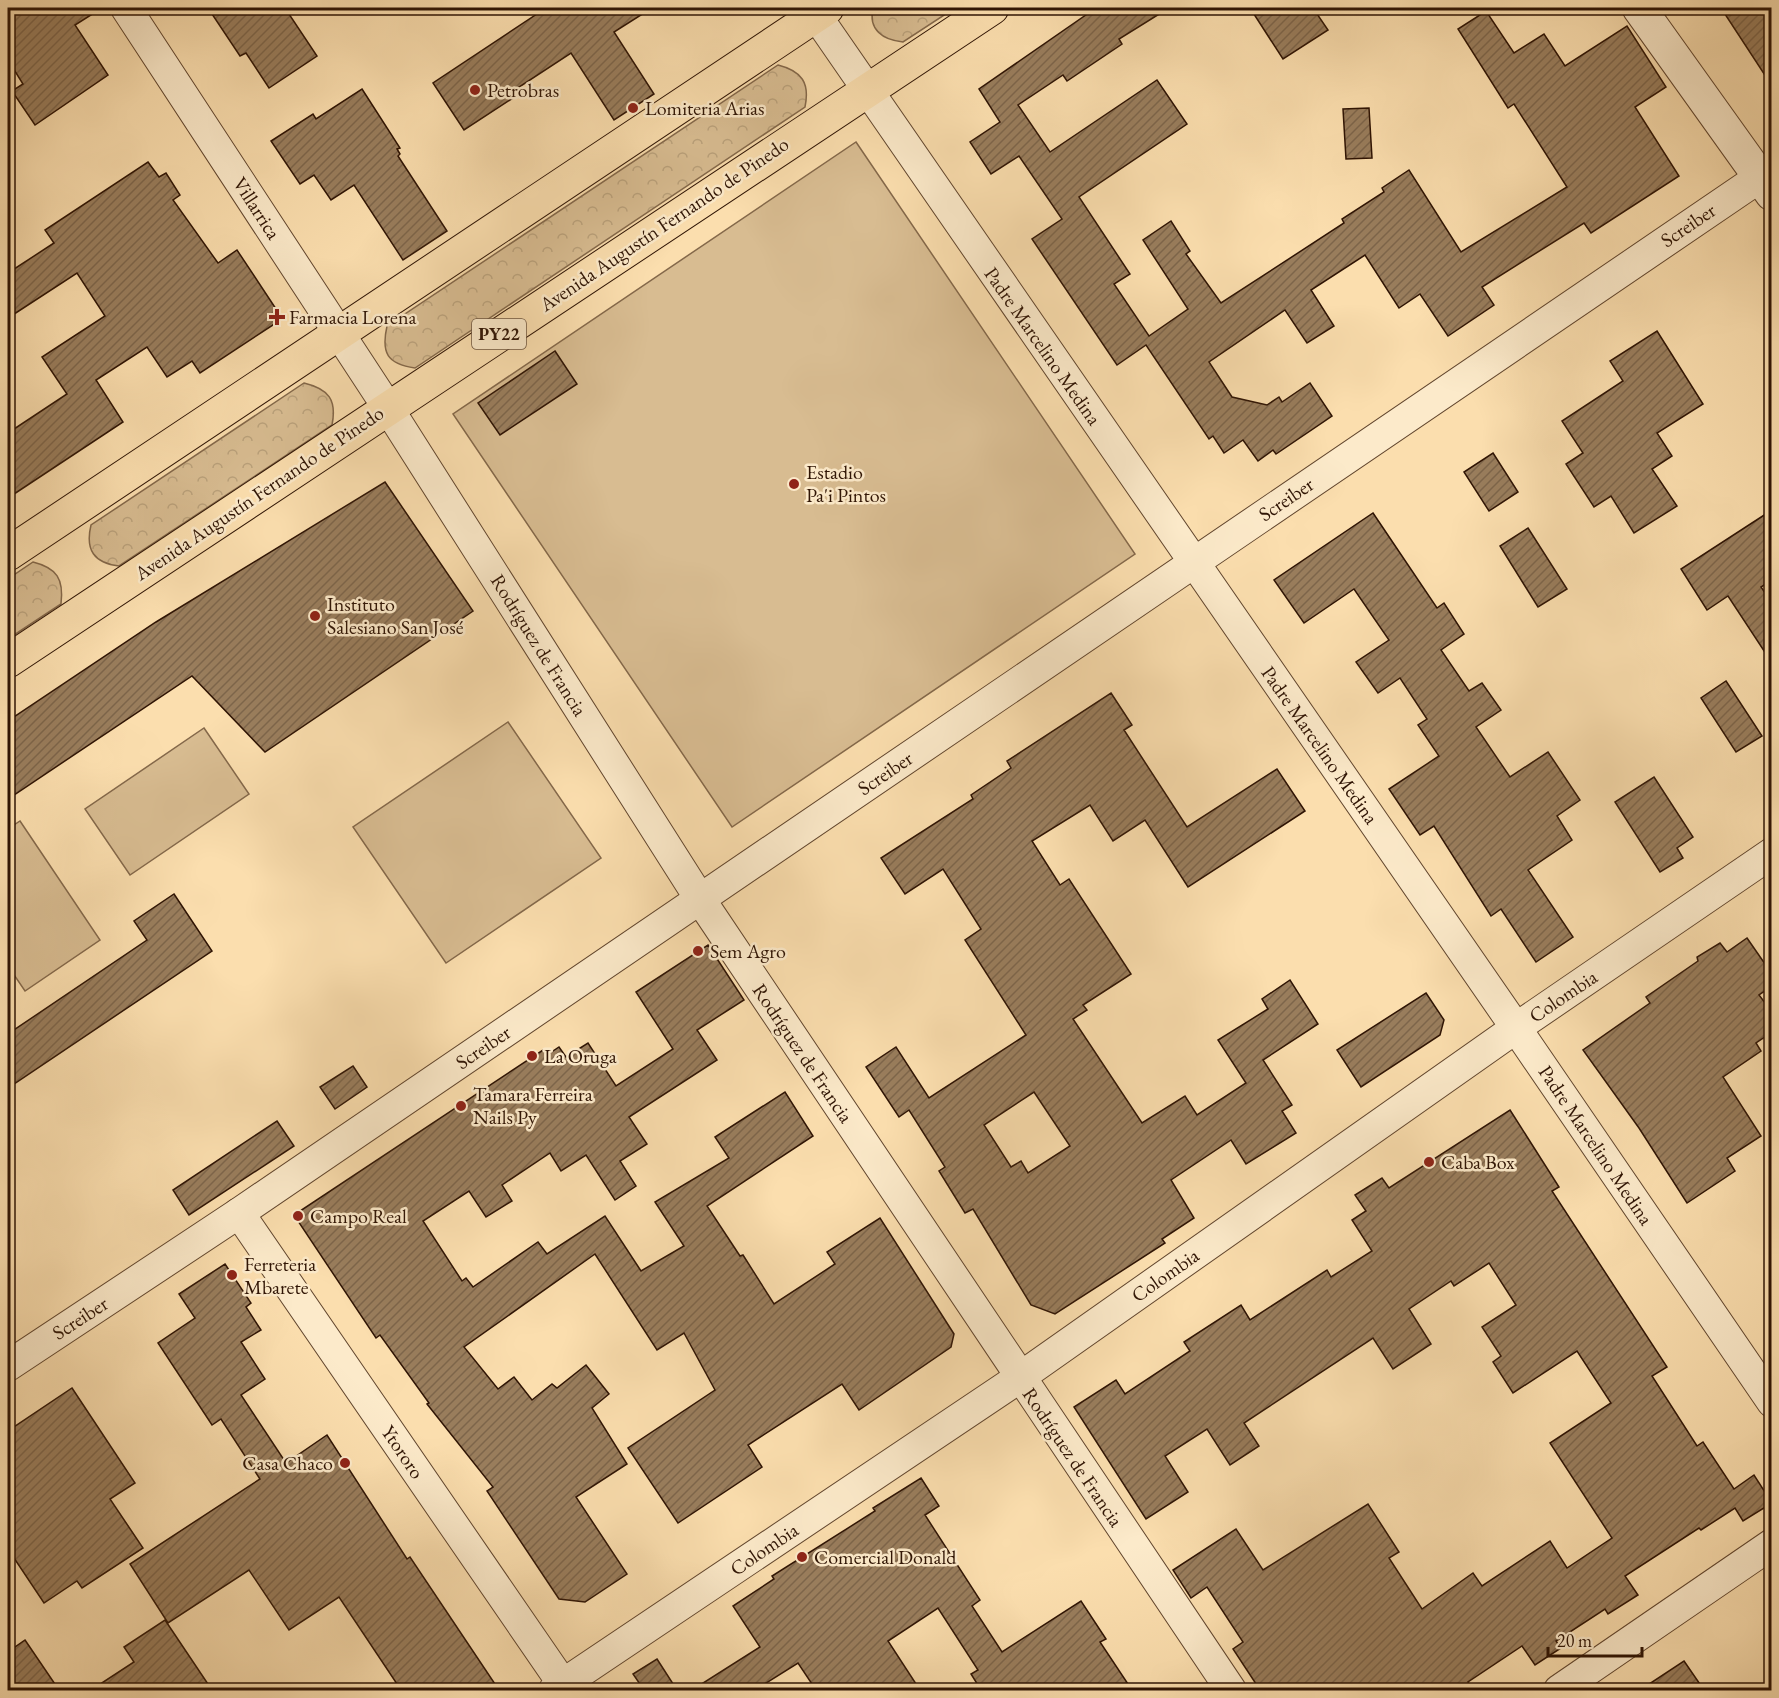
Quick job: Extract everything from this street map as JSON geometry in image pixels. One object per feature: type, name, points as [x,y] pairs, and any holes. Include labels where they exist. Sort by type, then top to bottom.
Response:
[{"type":"highway","name":"Avenida Augustín Fernando de Pinedo","points":[[8,661],[992,8]]},
{"type":"highway","points":[[8,554],[339,334],[818,10]]},
{"type":"street","name":"Villarrica","points":[[126,8],[388,408]]},
{"type":"street","points":[[1639,8],[1768,180]]},
{"type":"street","name":"Padre Marcelino Medina","points":[[818,10],[867,90],[1772,1402]]},
{"type":"street","name":"Screiber","points":[[8,1366],[239,1213],[1193,562],[1768,180]]},
{"type":"street","name":"Rodríguez de Francia","points":[[388,408],[700,899],[1019,1378],[1232,1690]]},
{"type":"street","name":"Colombia","points":[[561,1688],[1019,1378],[1516,1028],[1772,853]]},
{"type":"street","name":"Ytororo","points":[[239,1213],[561,1688]]},
{"type":"street","points":[[1558,1690],[1772,1544]]},
{"type":"green space","points":[[873,8],[955,8],[903,42],[883,36],[875,28]]},
{"type":"green space","points":[[778,65],[793,71],[802,79],[806,91],[805,107],[415,368],[398,364],[388,356],[385,343],[387,326]]},
{"type":"green space","name":"Estadio Pa'i Pintos","points":[[856,142],[1135,554],[732,827],[453,414]]},
{"type":"green space","points":[[304,383],[320,389],[329,397],[333,409],[332,425],[119,566],[103,562],[93,554],[89,542],[91,525]]},
{"type":"green space","points":[[33,562],[48,568],[57,576],[62,595],[61,604],[8,639],[8,579]]},
{"type":"green space","points":[[508,722],[601,858],[446,963],[353,827]]},
{"type":"green space","points":[[204,728],[249,794],[130,875],[85,809]]},
{"type":"green space","points":[[20,821],[100,940],[25,991],[8,966],[8,829]]},
{"type":"building","points":[[8,8],[102,8],[75,25],[108,75],[35,125],[12,91],[23,84],[8,60]]},
{"type":"building","points":[[208,8],[285,8],[317,56],[269,88],[246,53],[240,56]]},
{"type":"building","points":[[546,8],[652,8],[614,32],[654,94],[614,120],[571,53],[513,91],[516,96],[464,130],[433,83]]},
{"type":"building","points":[[1096,8],[1169,8],[1119,39],[1122,44],[1067,81],[1063,75],[1018,105],[1050,152],[1157,80],[1187,124],[1079,197],[1130,274],[1114,284],[1149,336],[1188,309],[1143,240],[1171,221],[1190,251],[1186,254],[1221,303],[1344,223],[1342,219],[1384,192],[1382,188],[1409,170],[1461,252],[1567,187],[1514,104],[1508,108],[1458,29],[1486,11],[1514,53],[1544,34],[1565,66],[1627,26],[1666,87],[1635,107],[1679,176],[1591,233],[1584,223],[1482,287],[1494,305],[1448,336],[1420,294],[1399,308],[1365,255],[1311,290],[1334,326],[1307,343],[1285,310],[1209,362],[1232,397],[1267,405],[1279,397],[1282,402],[1310,383],[1332,416],[1276,454],[1273,450],[1258,461],[1243,440],[1224,453],[1213,436],[1209,439],[1146,345],[1117,365],[1032,239],[1062,219],[1019,156],[991,174],[970,142],[1000,122],[979,89]]},
{"type":"building","points":[[1250,8],[1313,8],[1328,30],[1283,59]]},
{"type":"building","points":[[1721,8],[1772,8],[1772,86]]},
{"type":"building","points":[[362,89],[400,148],[397,149],[400,154],[398,156],[447,231],[403,260],[354,185],[331,200],[314,175],[300,184],[271,141],[313,114],[316,119]]},
{"type":"building","points":[[1369,108],[1372,158],[1346,159],[1343,109]]},
{"type":"building","points":[[148,162],[159,177],[166,173],[180,195],[173,200],[218,263],[237,250],[278,312],[276,323],[200,373],[192,361],[167,377],[147,347],[96,380],[123,422],[8,498],[8,433],[67,394],[42,357],[105,316],[77,273],[8,318],[8,273],[54,243],[45,230]]},
{"type":"building","points":[[1657,331],[1703,404],[1657,433],[1672,456],[1652,469],[1677,506],[1634,533],[1611,496],[1594,507],[1566,464],[1583,453],[1562,421],[1623,381],[1610,361]]},
{"type":"building","points":[[555,351],[577,384],[500,435],[478,403]]},
{"type":"building","points":[[1493,453],[1518,492],[1489,511],[1464,472]]},
{"type":"building","name":"Instituto Salesiano San José","points":[[385,482],[473,611],[265,752],[192,676],[8,799],[8,721],[156,622]]},
{"type":"building","points":[[1772,510],[1772,580],[1761,587],[1772,603],[1772,663],[1728,596],[1707,610],[1681,569]]},
{"type":"building","points":[[1373,513],[1437,608],[1444,603],[1464,634],[1441,650],[1469,691],[1482,683],[1501,710],[1476,727],[1510,777],[1548,752],[1580,800],[1557,816],[1572,840],[1528,870],[1573,937],[1536,962],[1501,909],[1491,916],[1434,826],[1420,835],[1389,789],[1439,756],[1418,725],[1427,719],[1400,678],[1378,693],[1356,662],[1389,640],[1354,589],[1304,623],[1274,580]]},
{"type":"building","points":[[1528,528],[1567,589],[1538,607],[1500,546]]},
{"type":"building","points":[[1726,681],[1762,736],[1736,752],[1701,698]]},
{"type":"building","points":[[1111,693],[1132,725],[1124,730],[1187,827],[1277,769],[1305,811],[1188,887],[1145,820],[1113,841],[1090,805],[1032,841],[1060,885],[1069,879],[1131,974],[1083,1005],[1087,1010],[1073,1019],[1142,1123],[1185,1096],[1197,1115],[1246,1083],[1218,1040],[1268,1009],[1262,999],[1290,980],[1318,1024],[1263,1060],[1292,1105],[1282,1111],[1296,1133],[1246,1164],[1231,1140],[1171,1180],[1194,1218],[1162,1239],[1165,1243],[1055,1314],[1031,1305],[973,1209],[965,1213],[939,1171],[945,1167],[909,1110],[899,1117],[866,1067],[896,1047],[929,1098],[1026,1035],[965,940],[981,929],[943,869],[905,894],[881,858],[973,799],[971,795],[1011,768],[1007,761]],"holes":[[[1034,1092],[1070,1146],[1028,1173],[1021,1161],[1011,1167],[984,1125]]]},
{"type":"building","points":[[1654,777],[1693,837],[1677,848],[1683,858],[1660,872],[1615,802]]},
{"type":"building","points":[[174,894],[212,951],[8,1088],[8,1034],[147,940],[134,921]]},
{"type":"building","points":[[1747,938],[1772,974],[1772,986],[1759,995],[1772,1012],[1772,1032],[1756,1043],[1761,1051],[1723,1077],[1761,1136],[1727,1158],[1735,1171],[1687,1203],[1639,1128],[1583,1050],[1650,1003],[1646,997],[1698,961],[1697,957],[1720,943],[1727,952]]},
{"type":"building","points":[[708,945],[744,1000],[697,1030],[717,1060],[629,1117],[647,1144],[620,1161],[636,1186],[615,1200],[586,1155],[561,1171],[550,1153],[502,1185],[512,1201],[486,1217],[469,1191],[423,1221],[462,1281],[466,1278],[473,1287],[538,1242],[547,1254],[605,1216],[641,1271],[684,1246],[655,1202],[729,1158],[715,1137],[785,1092],[813,1136],[707,1206],[740,1256],[743,1255],[774,1304],[835,1264],[827,1252],[880,1218],[954,1334],[951,1347],[859,1410],[842,1384],[748,1445],[762,1467],[678,1523],[628,1448],[715,1390],[684,1333],[657,1350],[595,1254],[464,1347],[498,1389],[514,1377],[532,1400],[552,1384],[557,1388],[586,1365],[609,1394],[592,1408],[627,1464],[576,1497],[627,1574],[585,1602],[559,1599],[487,1491],[493,1487],[427,1404],[429,1403],[380,1335],[376,1338],[294,1215],[543,1050],[547,1055],[559,1047],[566,1057],[588,1043],[616,1086],[673,1049],[636,992]]},
{"type":"building","points":[[1426,993],[1444,1020],[1440,1035],[1361,1087],[1337,1050]]},
{"type":"building","points":[[353,1066],[367,1087],[335,1109],[320,1087]]},
{"type":"building","points":[[1510,1110],[1559,1187],[1552,1191],[1667,1367],[1652,1376],[1697,1446],[1703,1442],[1734,1489],[1754,1475],[1772,1503],[1743,1521],[1735,1508],[1701,1530],[1699,1528],[1625,1576],[1638,1595],[1608,1614],[1605,1609],[1556,1641],[1561,1648],[1535,1665],[1522,1646],[1468,1682],[1473,1690],[1260,1690],[1233,1649],[1243,1642],[1207,1587],[1191,1598],[1173,1570],[1236,1529],[1263,1570],[1368,1504],[1399,1552],[1389,1558],[1422,1609],[1473,1573],[1482,1586],[1550,1541],[1567,1568],[1612,1538],[1550,1443],[1611,1403],[1577,1351],[1513,1393],[1493,1362],[1501,1356],[1482,1327],[1516,1305],[1489,1263],[1454,1286],[1451,1281],[1409,1309],[1431,1344],[1393,1369],[1373,1338],[1244,1423],[1259,1446],[1230,1465],[1207,1429],[1165,1456],[1188,1492],[1146,1519],[1074,1407],[1116,1380],[1125,1394],[1190,1351],[1184,1342],[1241,1305],[1250,1320],[1327,1270],[1331,1277],[1372,1251],[1352,1220],[1366,1211],[1355,1195],[1382,1178],[1389,1188]]},
{"type":"building","points":[[277,1121],[294,1146],[189,1215],[173,1190]]},
{"type":"building","points":[[225,1264],[251,1303],[246,1307],[261,1330],[241,1342],[265,1379],[241,1395],[286,1463],[327,1435],[407,1559],[410,1557],[499,1690],[401,1690],[339,1597],[289,1630],[249,1570],[168,1623],[130,1564],[260,1479],[221,1419],[212,1425],[158,1343],[195,1318],[179,1294]]},
{"type":"building","points":[[72,1388],[135,1483],[110,1499],[143,1548],[82,1588],[77,1581],[44,1603],[8,1549],[8,1431]]},
{"type":"building","points":[[921,1478],[939,1506],[925,1515],[980,1600],[972,1606],[1002,1652],[1081,1601],[1106,1639],[1100,1642],[1132,1690],[981,1690],[971,1674],[978,1670],[938,1608],[888,1641],[920,1690],[816,1690],[798,1663],[755,1690],[692,1690],[760,1647],[733,1606],[774,1579],[772,1576],[875,1511],[873,1508]]},
{"type":"building","points":[[165,1620],[212,1690],[91,1690],[134,1662],[124,1647]]},
{"type":"building","points":[[25,1640],[59,1690],[8,1690],[8,1652]]},
{"type":"building","points":[[657,1659],[677,1690],[644,1690],[633,1674]]},
{"type":"building","points":[[1684,1661],[1704,1690],[1640,1690]]},
{"type":"place","name":"Petrobras","points":[[475,90]]},
{"type":"place","name":"Lomiteria Arias","points":[[633,108]]},
{"type":"place","name":"Farmacia Lorena","points":[[277,317]]},
{"type":"place","name":"Estadio Pa'i Pintos","points":[[794,484]]},
{"type":"place","name":"Instituto Salesiano San José","points":[[315,616]]},
{"type":"place","name":"Sem Agro","points":[[698,951]]},
{"type":"place","name":"La Oruga","points":[[532,1056]]},
{"type":"place","name":"Tamara Ferreira Nails Py","points":[[461,1106]]},
{"type":"place","name":"Caba Box","points":[[1429,1162]]},
{"type":"place","name":"Campo Real","points":[[298,1216]]},
{"type":"place","name":"Ferreteria Mbarete","points":[[232,1275]]},
{"type":"place","name":"Casa Chaco","points":[[345,1463]]},
{"type":"place","name":"Comercial Donald","points":[[802,1557]]}]
